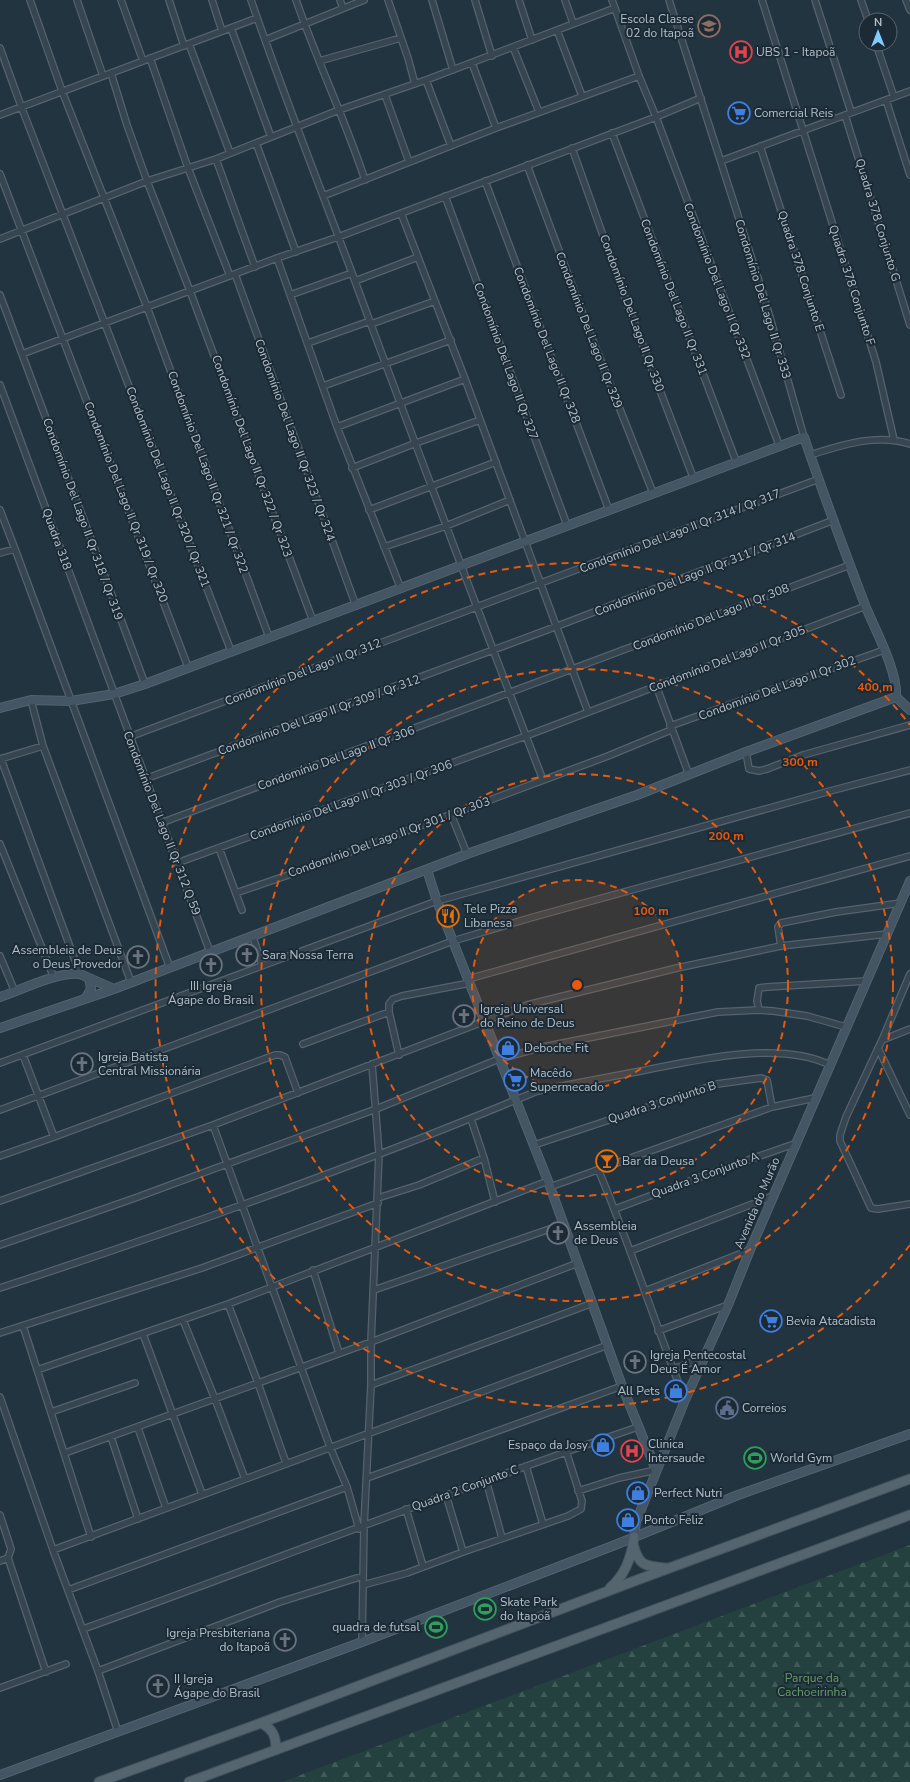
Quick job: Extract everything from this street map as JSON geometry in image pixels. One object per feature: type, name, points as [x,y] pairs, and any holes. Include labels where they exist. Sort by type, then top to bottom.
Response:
[{"type":"main road","points":[[99,1782],[261,1723],[606,1592],[910,1479]]},
{"type":"main road","points":[[189,1782],[910,1515]]},
{"type":"main road","points":[[633,1540],[637,1557],[642,1563],[670,1569]]},
{"type":"main road","points":[[606,1592],[623,1574],[633,1540]]},
{"type":"main road","points":[[261,1723],[274,1732],[276,1750]]},
{"type":"street","name":"Condomínio Del Lago II Qr 321 / Qr 322","points":[[30,0],[62,91],[106,198],[269,637]]},
{"type":"street","points":[[77,0],[103,76]]},
{"type":"street","points":[[122,0],[143,61]]},
{"type":"street","points":[[169,0],[230,153]]},
{"type":"street","points":[[212,0],[222,31]]},
{"type":"street","points":[[251,0],[296,127],[416,443],[492,650],[543,780]]},
{"type":"street","points":[[296,0],[319,61],[347,127],[365,180]]},
{"type":"street","points":[[340,0],[343,8]]},
{"type":"street","points":[[266,40],[304,23],[364,0]]},
{"type":"street","points":[[388,0],[415,84]]},
{"type":"street","points":[[432,0],[453,70]]},
{"type":"street","points":[[475,0],[492,56]]},
{"type":"street","points":[[519,0],[532,40]]},
{"type":"street","points":[[565,0],[573,23]]},
{"type":"street","name":"Condomínio Del Lago II Qr 332","points":[[612,0],[639,76],[656,116],[779,446]]},
{"type":"street","name":"Condomínio Del Lago II Qr 333","points":[[669,0],[765,300],[804,437]]},
{"type":"street","name":"Quadra 378 Conjunto F","points":[[762,0],[879,372],[894,440]]},
{"type":"street","points":[[814,0],[851,112]]},
{"type":"street","points":[[861,0],[865,12]]},
{"type":"street","points":[[906,0],[910,10]]},
{"type":"street","points":[[0,239],[147,182],[216,159],[339,110],[492,56],[573,23],[615,8]]},
{"type":"street","points":[[0,115],[257,18]]},
{"type":"street","points":[[231,28],[271,137]]},
{"type":"street","points":[[557,30],[582,96]]},
{"type":"street","points":[[319,61],[401,38]]},
{"type":"street","points":[[513,47],[539,112]]},
{"type":"street","name":"Condomínio Del Lago II Qr 320 / Qr 321","points":[[0,48],[231,651]]},
{"type":"street","points":[[879,52],[894,97]]},
{"type":"street","name":"Condomínio Del Lago II Qr 323 / Qr 324","points":[[150,58],[188,168],[233,275],[356,606]]},
{"type":"street","points":[[472,63],[496,128]]},
{"type":"street","name":"Condomínio Del Lago II Qr 322 / Qr 323","points":[[111,72],[127,125],[147,182],[190,291],[313,621]]},
{"type":"street","points":[[323,196],[496,128],[639,76]]},
{"type":"street","points":[[426,80],[451,146]]},
{"type":"street","points":[[721,161],[910,91]]},
{"type":"street","points":[[385,95],[409,162]]},
{"type":"street","points":[[22,354],[277,258],[338,237],[701,98]]},
{"type":"street","points":[[886,100],[910,175]]},
{"type":"street","name":"Quadra 378 Conjunto G","points":[[845,114],[910,324]]},
{"type":"street","name":"Condomínio Del Lago II Qr 331","points":[[612,133],[736,461]]},
{"type":"street","points":[[256,143],[296,252]]},
{"type":"street","name":"Quadra 378 Conjunto E","points":[[760,146],[841,395]]},
{"type":"street","name":"Condomínio Del Lago II Qr 330","points":[[572,148],[693,477]]},
{"type":"street","points":[[216,159],[255,267]]},
{"type":"street","name":"Condomínio Del Lago II Qr 329","points":[[528,165],[585,320],[653,493]]},
{"type":"street","name":"Condomínio Del Lago II Qr 319 / Qr 320","points":[[0,174],[188,667]]},
{"type":"street","name":"Condomínio Del Lago II Qr 328","points":[[485,181],[609,510]]},
{"type":"street","name":"Condomínio Del Lago II Qr 327","points":[[445,196],[567,525]]},
{"type":"street","points":[[401,213],[451,340],[541,584],[555,627],[588,712]]},
{"type":"street","points":[[355,281],[418,257]]},
{"type":"street","points":[[277,258],[352,468],[401,589]]},
{"type":"street","points":[[290,295],[352,273]]},
{"type":"street","name":"Condomínio Del Lago II Qr 318 / Qr 319","points":[[0,295],[144,684]]},
{"type":"street","points":[[308,343],[435,301]]},
{"type":"street","points":[[322,386],[451,340]]},
{"type":"street","points":[[337,427],[465,379]]},
{"type":"street","name":"Quadra 318","points":[[0,385],[114,694]]},
{"type":"street","points":[[352,468],[480,420]]},
{"type":"street","points":[[0,708],[31,700],[71,702],[114,694],[144,684],[356,606],[693,477],[804,437],[850,565],[896,682],[896,697],[910,710]]},
{"type":"street","points":[[810,455],[855,442],[894,440],[910,444]]},
{"type":"street","points":[[369,510],[496,462]]},
{"type":"street","name":"Condomínio Del Lago II Qr 314 / Qr 317","points":[[476,607],[819,479]]},
{"type":"street","points":[[384,547],[446,526],[510,500]]},
{"type":"street","points":[[0,510],[170,968]]},
{"type":"street","name":"Condomínio Del Lago II Qr 311 / Qr 314","points":[[492,650],[834,520]]},
{"type":"street","points":[[0,553],[15,549]]},
{"type":"street","name":"Condomínio Del Lago II Qr 308","points":[[510,694],[850,565]]},
{"type":"street","name":"Condomínio Del Lago II Qr 305","points":[[526,736],[866,606]]},
{"type":"street","name":"Condomínio Del Lago II Qr 312","points":[[130,737],[476,607]]},
{"type":"street","name":"Condomínio Del Lago II Qr 309 / Qr 312","points":[[145,779],[492,650]]},
{"type":"street","name":"Condomínio Del Lago II Qr 302","points":[[543,780],[671,728],[884,650]]},
{"type":"street","points":[[656,686],[689,775]]},
{"type":"street","name":"Condomínio Del Lago II Qr 312 Q 59","points":[[114,694],[210,952]]},
{"type":"street","name":"Condomínio Del Lago II Qr 306","points":[[162,823],[510,694]]},
{"type":"street","points":[[0,1028],[114,989],[467,854],[637,795],[746,752],[896,697]]},
{"type":"street","points":[[31,700],[43,746],[131,982]]},
{"type":"street","points":[[746,752],[749,768],[759,771],[810,753],[910,725]]},
{"type":"street","name":"Condomínio Del Lago II Qr 303 / Qr 306","points":[[177,863],[526,736]]},
{"type":"street","points":[[43,746],[0,759],[80,974]]},
{"type":"street","points":[[0,1063],[436,901],[910,770]]},
{"type":"street","name":"Condomínio Del Lago II Qr 301 / Qr 303","points":[[236,893],[294,873],[543,780]]},
{"type":"street","points":[[0,1110],[453,941],[910,813]]},
{"type":"street","points":[[451,814],[467,854]]},
{"type":"street","points":[[0,844],[54,978]]},
{"type":"street","points":[[219,848],[242,910]]},
{"type":"street","points":[[399,1055],[389,1012],[389,1004],[393,999],[469,981],[910,856]]},
{"type":"street","points":[[427,870],[436,901],[469,981],[515,1101],[534,1145],[593,1303],[622,1386],[656,1470],[619,1478],[578,1491]]},
{"type":"street","name":"Avenida do Murão","points":[[633,1540],[636,1522],[702,1359],[728,1305],[815,1098],[910,881]]},
{"type":"street","points":[[781,946],[778,927],[781,923],[836,912],[901,903]]},
{"type":"street","points":[[0,1201],[213,1125],[527,1005],[677,968],[781,946],[887,934]]},
{"type":"street","points":[[253,937],[262,965]]},
{"type":"street","points":[[0,956],[15,992]]},
{"type":"street","points":[[0,997],[68,974],[80,974],[114,989]]},
{"type":"street","points":[[910,974],[908,982],[846,1117],[840,1135],[840,1141],[871,1208],[878,1209],[910,1204]]},
{"type":"street","points":[[85,999],[91,989],[89,978]]},
{"type":"street","points":[[759,1010],[757,1001],[759,988],[867,981]]},
{"type":"street","points":[[0,1245],[376,1109],[499,1059],[543,1047],[718,1012],[759,1010],[807,1016],[846,1027]]},
{"type":"street","points":[[303,1044],[389,1012]]},
{"type":"street","points":[[882,1040],[910,1028]]},
{"type":"street","points":[[878,1048],[910,1115]]},
{"type":"street","points":[[23,1055],[54,1137]]},
{"type":"street","points":[[0,1156],[275,1055],[285,1057],[298,1093]]},
{"type":"street","points":[[0,1288],[150,1239],[380,1154],[546,1089],[698,1060],[736,1055],[794,1055],[821,1061],[830,1065]]},
{"type":"street","points":[[362,1642],[362,1527],[367,1478],[371,1384],[371,1342],[380,1154],[372,1064]]},
{"type":"street","name":"Quadra 3 Conjunto B","points":[[534,1145],[717,1084],[761,1078],[767,1080],[772,1107]]},
{"type":"street","points":[[37,1370],[228,1304],[313,1270],[376,1248],[495,1202],[598,1169],[772,1107],[815,1098]]},
{"type":"street","points":[[471,1119],[484,1158],[495,1202]]},
{"type":"street","points":[[213,1125],[330,1447],[362,1527]]},
{"type":"street","name":"Quadra 3 Conjunto A","points":[[615,1209],[797,1143]]},
{"type":"street","points":[[0,1332],[165,1280],[420,1185],[484,1158]]},
{"type":"street","points":[[598,1169],[615,1209],[658,1331],[685,1400]]},
{"type":"street","points":[[630,1251],[773,1196]]},
{"type":"street","points":[[374,1290],[564,1224]]},
{"type":"street","points":[[645,1292],[750,1250]]},
{"type":"street","points":[[65,1454],[301,1366],[371,1342],[578,1263]]},
{"type":"street","points":[[313,1270],[339,1353]]},
{"type":"street","points":[[371,1384],[593,1303]]},
{"type":"street","points":[[228,1304],[258,1383],[286,1464]]},
{"type":"street","points":[[658,1331],[728,1305]]},
{"type":"street","points":[[183,1320],[245,1479]]},
{"type":"street","points":[[23,1326],[91,1537]]},
{"type":"street","points":[[143,1334],[174,1414],[202,1494]]},
{"type":"street","points":[[53,1550],[138,1520],[202,1494],[608,1345]]},
{"type":"street","points":[[673,1369],[702,1359]]},
{"type":"street","points":[[51,1412],[135,1382]]},
{"type":"street","points":[[367,1478],[622,1386]]},
{"type":"street","points":[[0,1397],[53,1550],[98,1671],[118,1732]]},
{"type":"street","name":"Quadra 2 Conjunto C","points":[[83,1629],[362,1527],[406,1509],[638,1426]]},
{"type":"street","points":[[138,1428],[166,1508]]},
{"type":"street","points":[[0,1774],[362,1642],[633,1540],[738,1495],[910,1434]]},
{"type":"street","points":[[110,1437],[138,1520]]},
{"type":"street","points":[[363,1585],[392,1578],[581,1509],[582,1501],[566,1451]]},
{"type":"street","points":[[526,1466],[543,1524]]},
{"type":"street","points":[[486,1480],[502,1538]]},
{"type":"street","points":[[68,1590],[347,1487]]},
{"type":"street","points":[[446,1495],[463,1552]]},
{"type":"street","points":[[406,1509],[423,1566]]},
{"type":"street","points":[[0,1515],[11,1549],[8,1558],[46,1672]]},
{"type":"street","points":[[0,1561],[8,1558]]},
{"type":"street","points":[[98,1671],[280,1602],[363,1576]]},
{"type":"street","points":[[0,1688],[66,1664]]},
{"type":"green space","name":"Parque da Cachoeirinha","points":[[910,1545],[910,1782],[282,1782]]},
{"type":"green space","name":"Skate Park do Itapoã","points":[[490,1599],[496,1613],[480,1619],[475,1605]]},
{"type":"green space","name":"quadra de futsal","points":[[443,1617],[448,1628],[428,1636],[423,1625]]},
{"type":"place","name":"Escola Classe 02 do Itapoã","points":[[709,26]]},
{"type":"place","name":"UBS 1 - Itapoã","points":[[741,52]]},
{"type":"place","name":"Comercial Reis","points":[[739,113]]},
{"type":"place","name":"Tele Pizza Libanesa","points":[[448,916]]},
{"type":"place","name":"Sara Nossa Terra","points":[[247,955]]},
{"type":"place","name":"Assembleia de Deus o Deus Provedor","points":[[138,957]]},
{"type":"place","name":"III Igreja Ágape do Brasil","points":[[211,965]]},
{"type":"place","name":"Igreja Universal do Reino de Deus","points":[[464,1016]]},
{"type":"place","name":"Deboche Fit","points":[[508,1048]]},
{"type":"place","name":"Igreja Batista Central Missionária","points":[[82,1064]]},
{"type":"place","name":"Macêdo Supermecado","points":[[515,1080]]},
{"type":"place","name":"Bar da Deusa","points":[[607,1161]]},
{"type":"place","name":"Assembleia de Deus","points":[[558,1233]]},
{"type":"place","name":"Bevia Atacadista","points":[[771,1321]]},
{"type":"place","name":"Igreja Pentecostal Deus É Amor","points":[[635,1362]]},
{"type":"place","name":"All Pets","points":[[676,1391]]},
{"type":"place","name":"Correios","points":[[727,1408]]},
{"type":"place","name":"Espaço da Josy","points":[[603,1445]]},
{"type":"place","name":"Clinica Intersaude","points":[[632,1451]]},
{"type":"place","name":"World Gym","points":[[755,1458]]},
{"type":"place","name":"Perfect Nutri","points":[[638,1493]]},
{"type":"place","name":"Ponto Feliz","points":[[628,1520]]},
{"type":"place","name":"Skate Park do Itapoã","points":[[485,1609]]},
{"type":"place","name":"quadra de futsal","points":[[436,1627]]},
{"type":"place","name":"Igreja Presbiteriana do Itapoã","points":[[285,1640]]},
{"type":"place","name":"II Igreja Ágape do Brasil","points":[[158,1686]]}]
